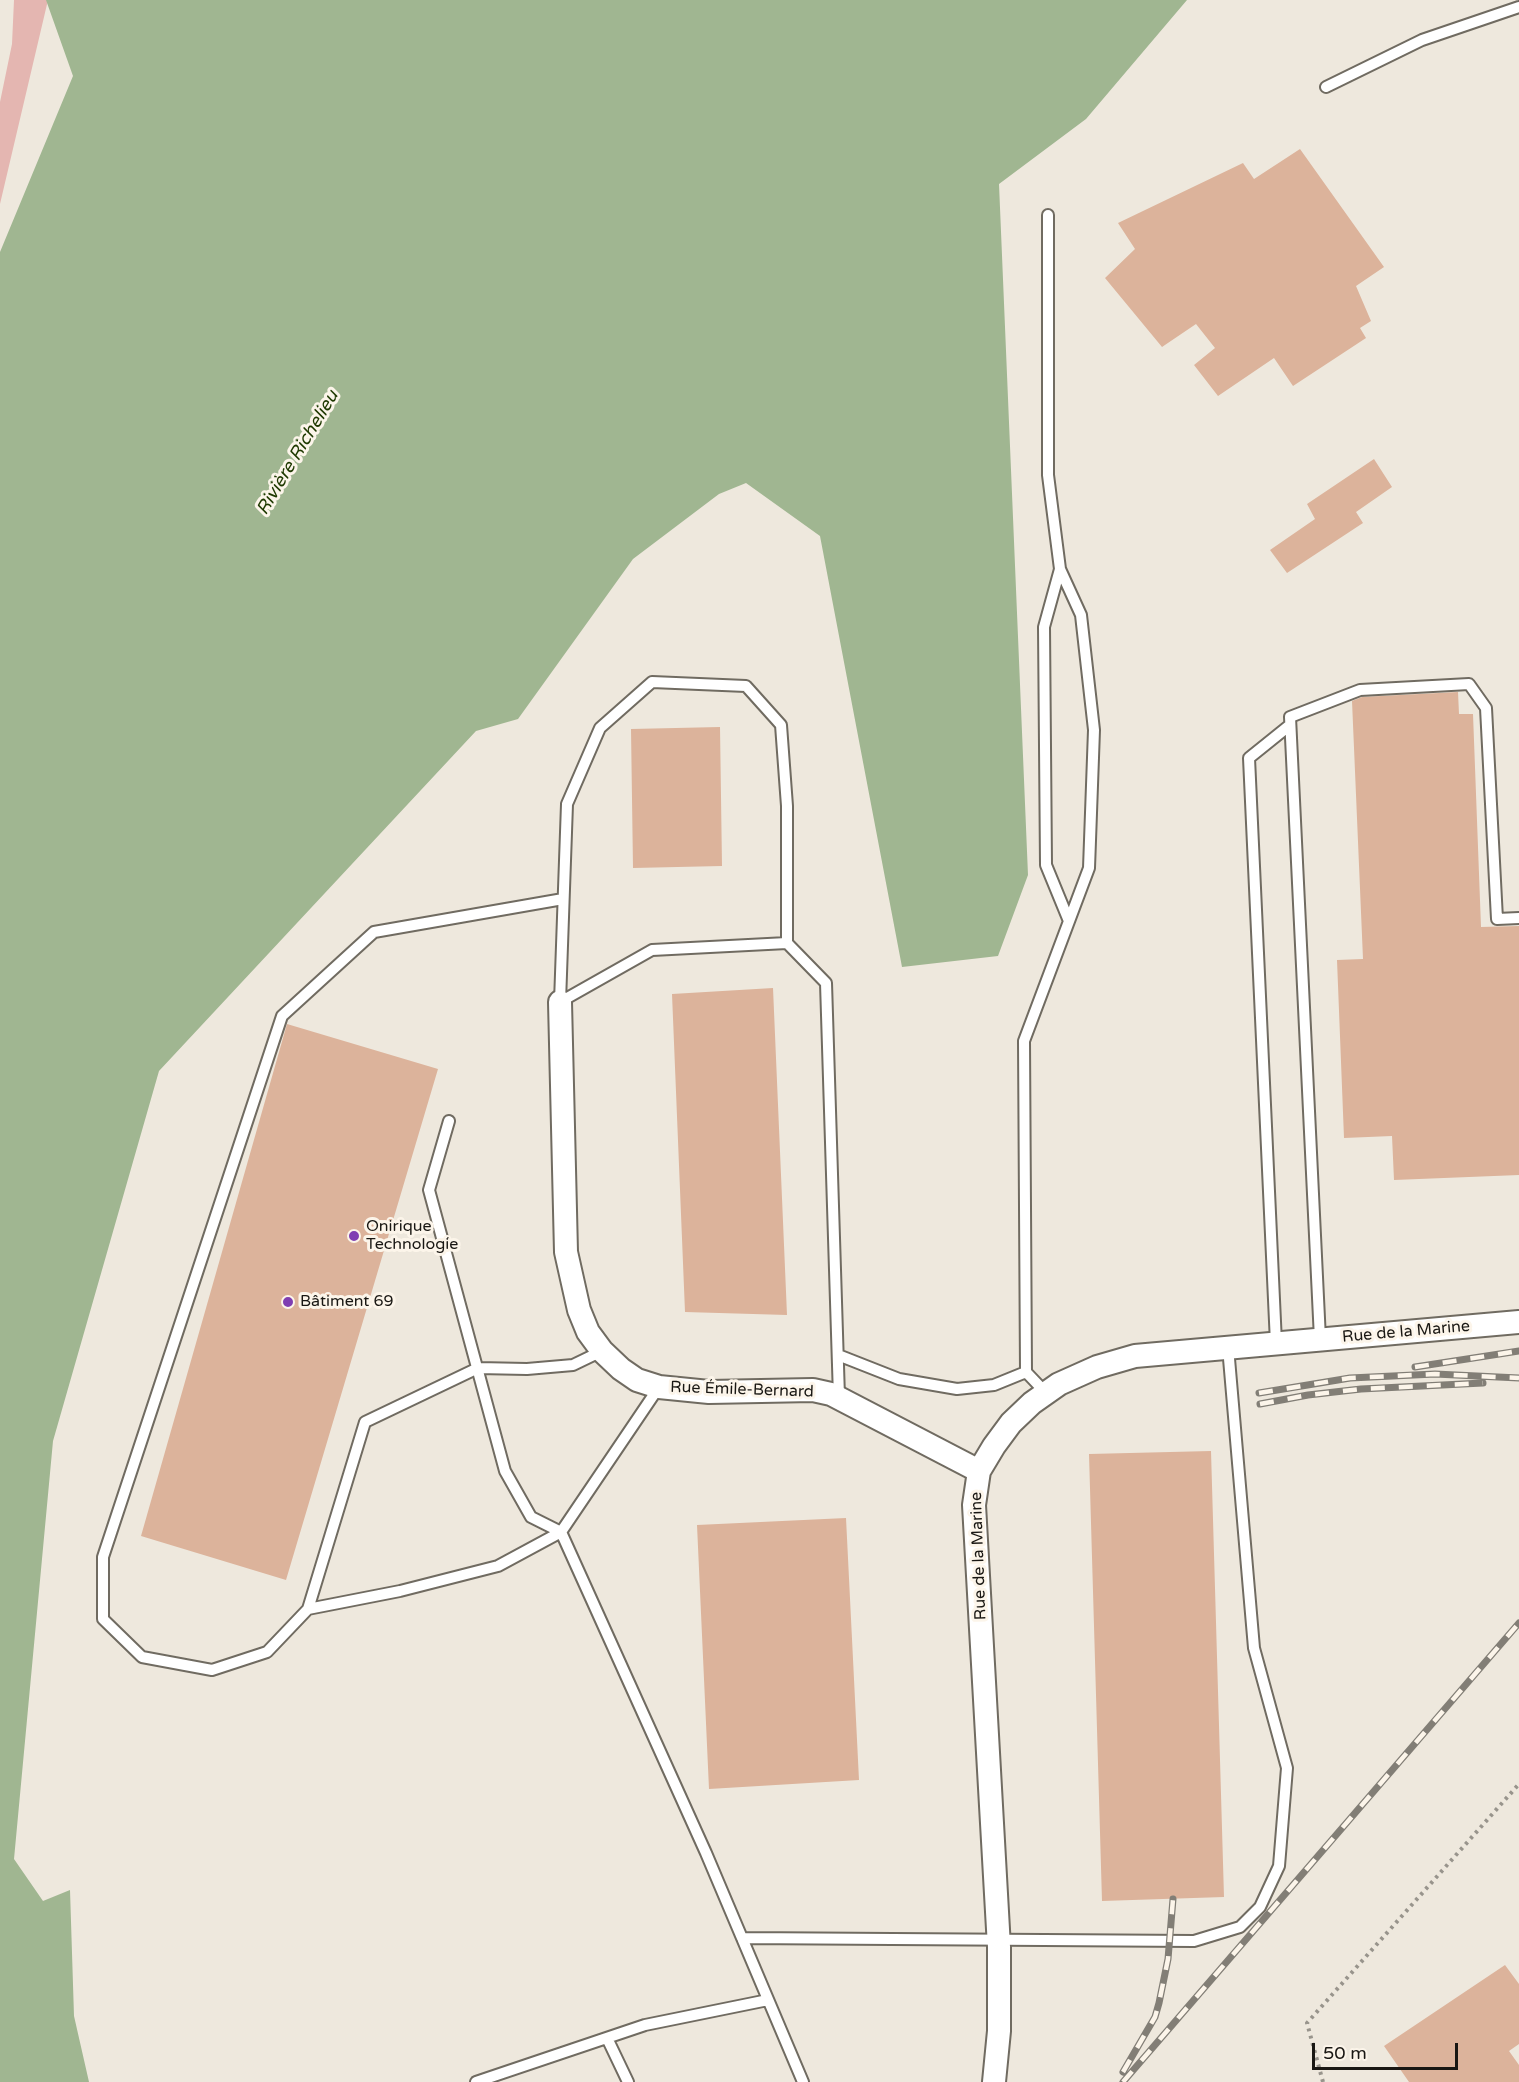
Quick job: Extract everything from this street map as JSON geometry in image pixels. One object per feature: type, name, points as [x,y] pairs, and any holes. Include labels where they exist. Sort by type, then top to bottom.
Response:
[{"type":"street","name":"Rue Émile-Bernard","points":[[560,1002],[566,1252],[579,1310],[588,1332],[602,1351],[637,1380],[659,1387],[709,1392],[813,1390],[839,1397],[979,1471]]},
{"type":"street","name":"Rue de la Marine","points":[[994,2082],[999,2031],[999,1939],[974,1505],[979,1471],[994,1446],[1011,1423],[1032,1403],[1059,1384],[1097,1367],[1135,1356],[1519,1322]]},
{"type":"lane","points":[[1326,87],[1422,40],[1519,7]]},
{"type":"lane","points":[[1046,1393],[1026,1372],[1024,1041],[1089,867],[1094,730],[1081,615],[1060,569],[1048,475],[1048,214]]},
{"type":"lane","points":[[1060,569],[1044,627],[1046,865],[1069,921]]},
{"type":"lane","points":[[560,1002],[567,804],[600,728],[652,682],[746,686],[781,725],[787,806],[787,943],[826,983],[839,1397]]},
{"type":"lane","points":[[1320,1339],[1290,717],[1360,690],[1469,684],[1486,708],[1497,919],[1519,918]]},
{"type":"lane","points":[[1276,1343],[1249,758],[1290,725]]},
{"type":"lane","points":[[563,899],[374,932],[282,1016],[104,1557],[103,1619],[142,1657],[212,1670],[267,1652],[308,1609],[365,1422],[478,1368],[527,1369],[573,1365],[602,1351]]},
{"type":"lane","points":[[560,1002],[652,950],[787,943]]},
{"type":"lane","points":[[448,1121],[429,1190],[506,1471],[531,1517],[561,1533],[706,1853],[803,2082]]},
{"type":"lane","points":[[742,1938],[1194,1941],[1240,1928],[1260,1907],[1279,1866],[1287,1768],[1254,1648],[1228,1347]]},
{"type":"lane","points":[[838,1355],[899,1378],[957,1389],[994,1384],[1026,1372]]},
{"type":"lane","points":[[308,1609],[400,1591],[498,1566],[561,1533],[659,1387]]},
{"type":"lane","points":[[476,2082],[645,2025],[768,2000]]},
{"type":"lane","points":[[607,2038],[628,2082]]},
{"type":"path","points":[[1323,2082],[1307,2023],[1519,1784]]},
{"type":"shaded area","points":[[14,0],[48,0],[0,204],[0,102],[12,44]]},
{"type":"water","name":"Rivière Richelieu","points":[[46,0],[1187,0],[1086,119],[999,184],[1028,875],[998,956],[902,967],[820,536],[746,483],[719,494],[633,559],[518,719],[476,731],[159,1071],[53,1441],[14,1859],[43,1901],[70,1890],[74,2016],[89,2082],[0,2082],[0,252],[73,76]]},
{"type":"building","points":[[1300,149],[1384,267],[1356,286],[1371,321],[1360,328],[1366,338],[1293,386],[1274,358],[1218,396],[1194,365],[1215,348],[1196,324],[1162,347],[1105,278],[1135,249],[1118,223],[1243,163],[1254,179]]},
{"type":"building","points":[[1374,459],[1392,487],[1356,512],[1363,523],[1287,573],[1270,550],[1315,519],[1307,504]]},
{"type":"building","points":[[1458,692],[1459,714],[1473,714],[1481,927],[1519,926],[1519,1175],[1394,1180],[1392,1136],[1344,1138],[1337,960],[1363,959],[1352,701],[1362,697]]},
{"type":"building","points":[[720,727],[722,866],[633,868],[631,729]]},
{"type":"building","points":[[773,988],[787,1315],[685,1312],[672,994]]},
{"type":"building","name":"Bâtiment 69","points":[[287,1024],[438,1069],[286,1580],[141,1536]]},
{"type":"building","points":[[1211,1451],[1224,1897],[1102,1901],[1089,1454]]},
{"type":"building","points":[[846,1518],[859,1780],[709,1789],[697,1525]]},
{"type":"building","points":[[1505,1965],[1519,1984],[1519,2044],[1509,2051],[1519,2065],[1519,2082],[1409,2082],[1384,2046]]},
{"type":"railway","points":[[1415,1367],[1519,1351]]},
{"type":"railway","points":[[1259,1393],[1350,1378],[1435,1374],[1519,1378]]},
{"type":"railway","points":[[1260,1404],[1308,1395],[1361,1389],[1483,1383]]},
{"type":"railway","points":[[1123,2082],[1519,1623]]},
{"type":"railway","points":[[1123,2072],[1155,2017],[1168,1959],[1173,1899]]},
{"type":"place","name":"Onirique Technologie","points":[[354,1236]]},
{"type":"place","name":"Bâtiment 69","points":[[288,1302]]}]
